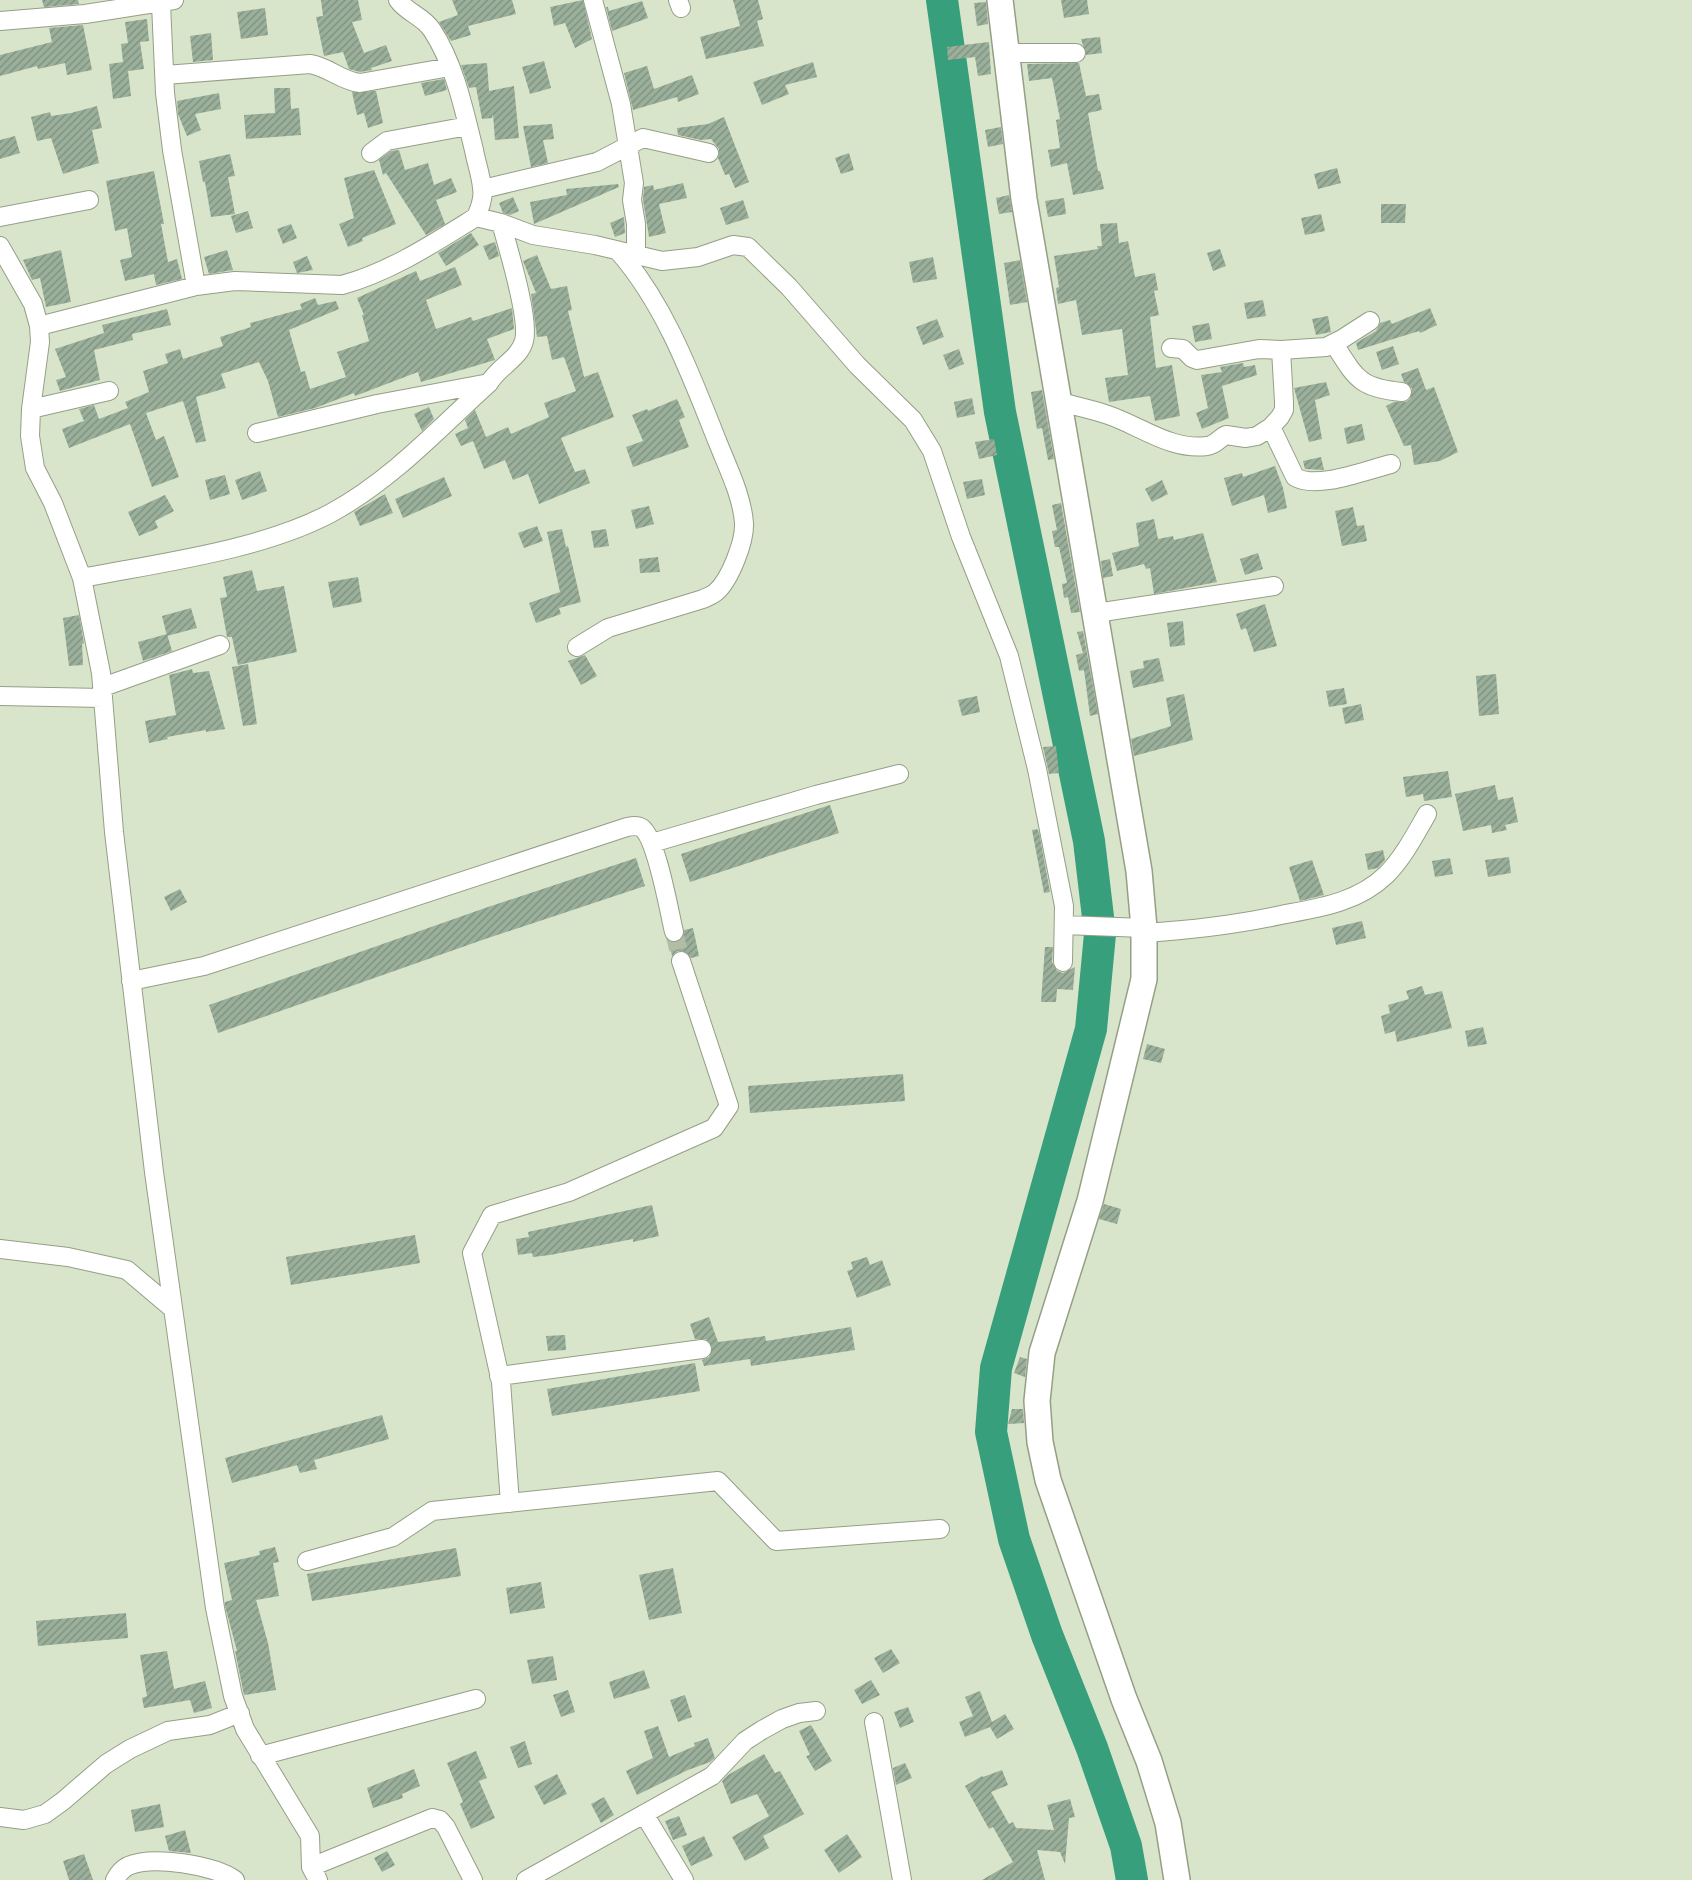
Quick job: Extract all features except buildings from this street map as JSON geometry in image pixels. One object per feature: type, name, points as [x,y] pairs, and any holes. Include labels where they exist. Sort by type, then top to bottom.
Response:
[{"type":"street","points":[[39,326],[196,286],[235,281],[342,285],[401,261],[476,217],[481,205],[483,189],[468,126],[450,67],[431,28],[419,15],[403,7],[398,0]]},
{"type":"street","points":[[577,647],[608,628],[703,599],[716,592],[726,579],[743,540],[744,522],[732,477],[689,370],[627,254],[636,224],[632,200],[634,183],[621,104],[593,0]]},
{"type":"street","points":[[1000,0],[1008,53],[1024,199],[1139,871],[1144,930],[1144,980],[1135,1024],[1090,1201],[1042,1353],[1037,1401],[1040,1442],[1048,1480],[1078,1570],[1149,1761],[1168,1823],[1178,1880]]},
{"type":"street","points":[[0,21],[102,5],[167,2],[165,75],[172,150],[196,286]]},
{"type":"street","points":[[1008,53],[1076,53]]},
{"type":"street","points":[[165,75],[310,64],[329,69],[348,82],[360,83],[450,67]]},
{"type":"street","points":[[371,153],[387,141],[468,126]]},
{"type":"street","points":[[483,189],[597,162],[643,138],[709,153]]},
{"type":"street","points":[[0,217],[89,200]]},
{"type":"street","points":[[476,217],[501,223],[533,235],[595,245],[627,254],[662,260],[691,258],[733,245],[748,247],[789,286],[857,365],[913,420],[925,436],[932,451],[961,536],[1009,656],[1037,768],[1064,906],[1073,926],[1063,962]]},
{"type":"street","points":[[82,578],[249,543],[308,524],[354,499],[418,450],[490,383],[495,374],[513,358],[524,341],[520,300],[501,223]]},
{"type":"street","points":[[0,247],[33,304],[39,326],[36,384],[31,409],[30,436],[35,468],[53,503],[82,578],[93,627],[103,692],[114,832],[131,981],[161,1224],[166,1248],[172,1308],[215,1608],[233,1696],[260,1756],[310,1836],[315,1874],[432,1818],[440,1820],[446,1828],[473,1880]]},
{"type":"street","points":[[1171,348],[1183,349],[1192,358],[1197,360],[1259,349],[1316,348],[1334,344],[1370,320]]},
{"type":"street","points":[[1334,344],[1360,381],[1382,390],[1402,392]]},
{"type":"street","points":[[1060,402],[1104,413],[1135,425],[1161,439],[1196,446],[1214,445],[1226,435],[1250,438],[1271,427],[1284,410],[1281,350]]},
{"type":"street","points":[[257,433],[377,404],[490,383]]},
{"type":"street","points":[[31,409],[109,391]]},
{"type":"street","points":[[1271,427],[1295,477],[1301,480],[1317,482],[1391,464]]},
{"type":"street","points":[[1096,614],[1274,586]]},
{"type":"street","points":[[0,696],[103,692],[220,645]]},
{"type":"street","points":[[652,843],[816,795],[899,774]]},
{"type":"street","points":[[1073,926],[1110,926],[1144,930],[1230,926],[1332,905],[1363,893],[1386,874],[1404,852],[1427,814]]},
{"type":"street","points":[[131,981],[204,966],[627,827],[637,826],[643,829],[652,843],[674,932]]},
{"type":"street","points":[[510,1503],[499,1376],[472,1253],[492,1215],[570,1192],[714,1128],[729,1106],[681,961]]},
{"type":"street","points":[[0,1249],[68,1257],[127,1270],[172,1308]]},
{"type":"street","points":[[499,1376],[702,1349]]},
{"type":"street","points":[[307,1561],[393,1537],[432,1511],[718,1481],[776,1541],[940,1529]]},
{"type":"street","points":[[260,1756],[476,1699]]},
{"type":"street","points":[[526,1880],[712,1776],[745,1741],[762,1730],[790,1716],[816,1711]]},
{"type":"street","points":[[0,1817],[24,1820],[45,1814],[63,1802],[106,1764],[130,1749],[168,1731],[210,1725],[240,1714]]},
{"type":"street","points":[[874,1722],[902,1880]]},
{"type":"street","points":[[644,1814],[684,1880]]},
{"type":"street","points":[[115,1880],[126,1867],[138,1862],[192,1865],[226,1874],[235,1880]]},
{"type":"waterway","points":[[942,0],[1000,412],[1089,841],[1100,934],[1091,1029],[996,1368],[991,1432],[1014,1539],[1047,1635],[1092,1748],[1126,1846],[1132,1880]]},
{"type":"tunnel","points":[[674,932],[681,961]]}]
